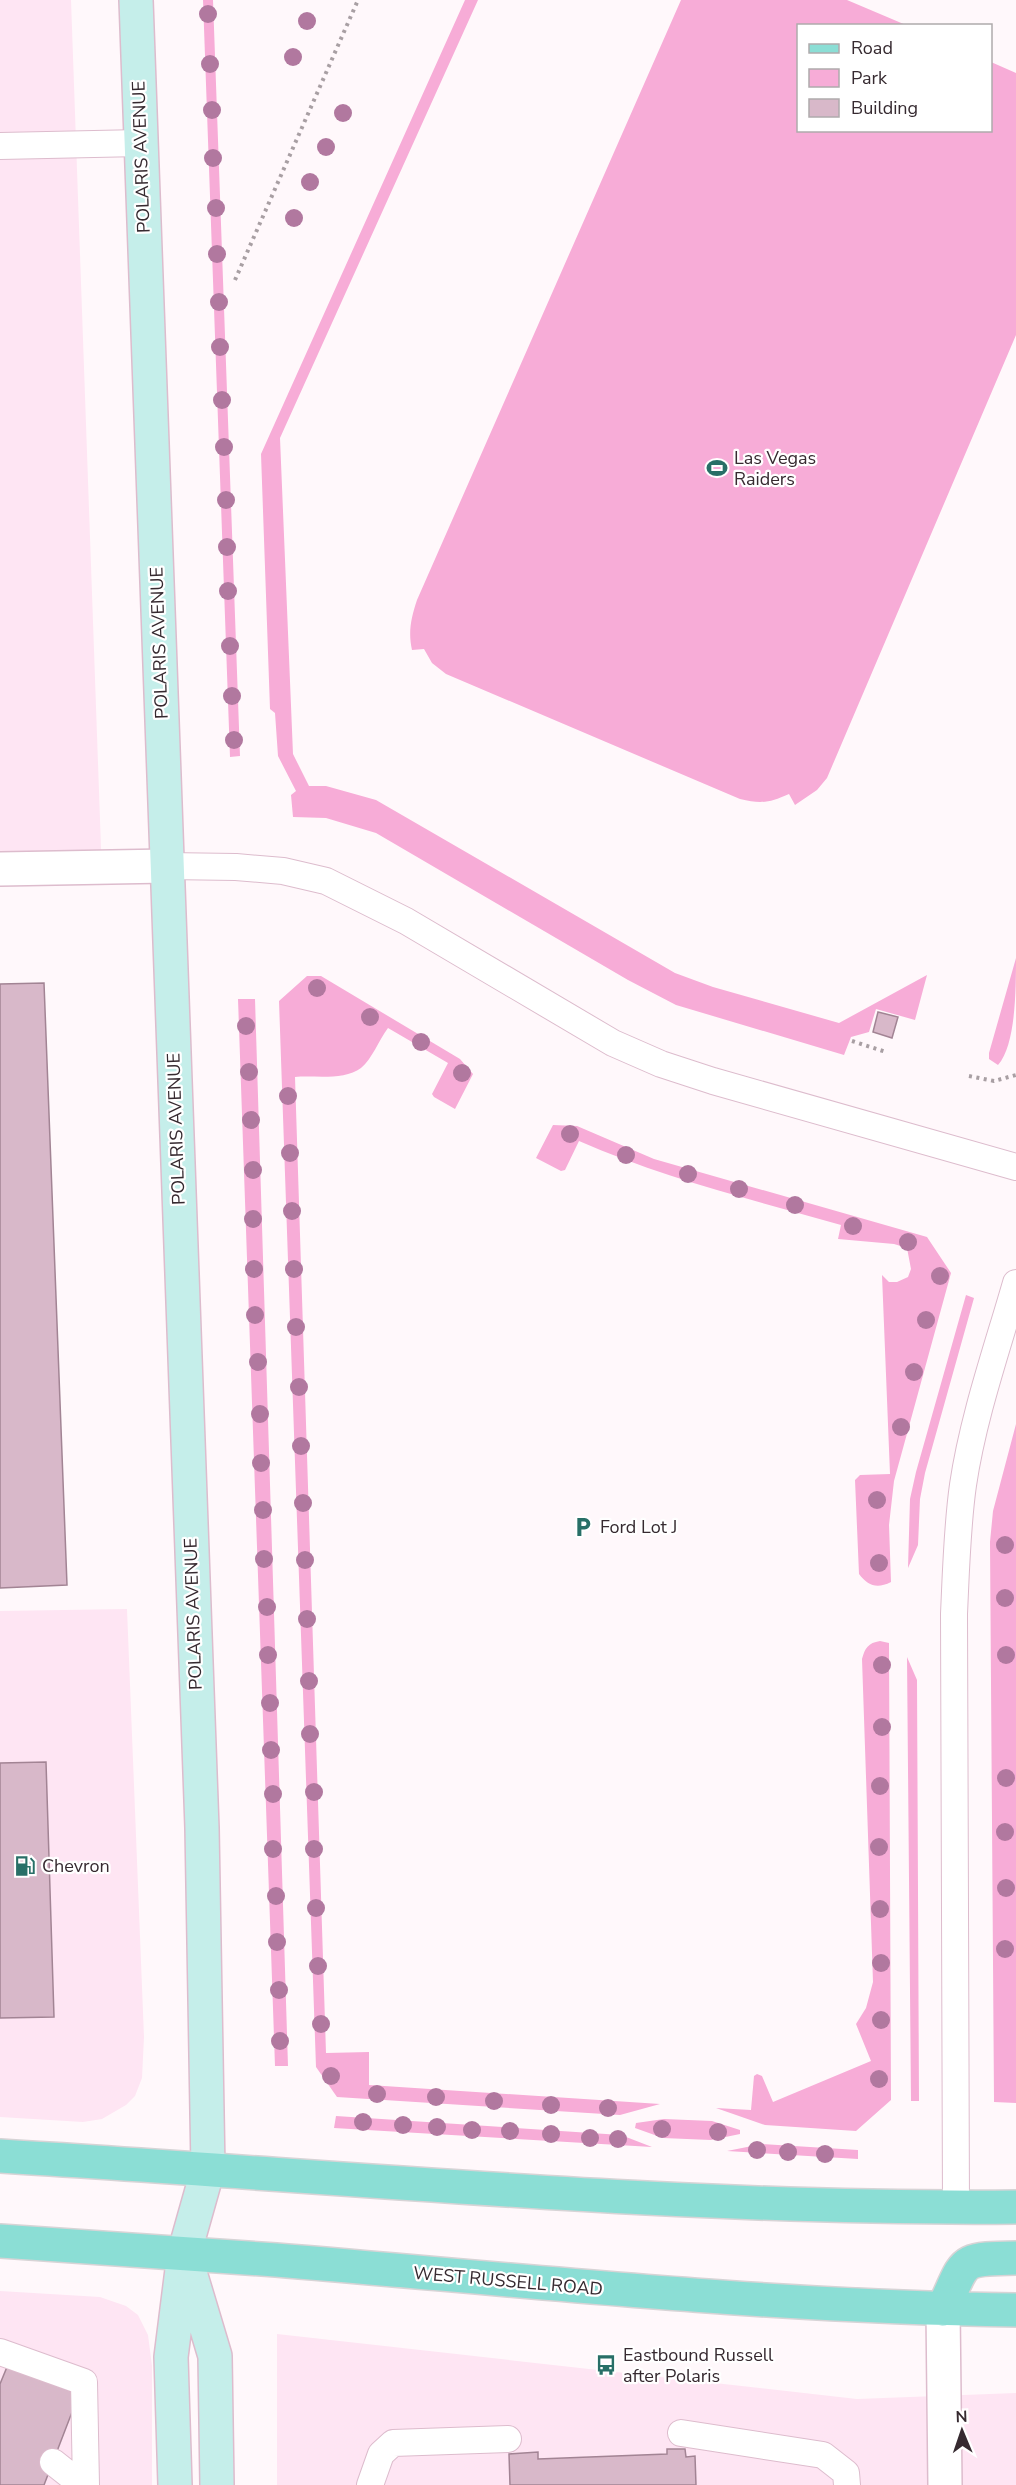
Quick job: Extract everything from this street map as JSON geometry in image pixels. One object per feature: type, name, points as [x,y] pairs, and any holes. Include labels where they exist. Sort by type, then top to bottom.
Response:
[{"type":"main road","points":[[0,2156],[585,2194],[774,2203],[956,2208],[1016,2207]]},
{"type":"main road","name":"WEST RUSSELL ROAD","points":[[0,2241],[678,2294],[943,2309],[1016,2310]]},
{"type":"main road","points":[[943,2309],[957,2275],[966,2265],[978,2259],[1016,2258]]},
{"type":"street","name":"POLARIS AVENUE","points":[[136,0],[202,1828],[208,2169],[184,2254],[171,2356],[175,2485]]},
{"type":"street","points":[[0,869],[167,866]]},
{"type":"street","points":[[184,2254],[215,2356],[217,2485]]},
{"type":"street","points":[[943,2309],[945,2485]]},
{"type":"lane","points":[[0,146],[141,143]]},
{"type":"lane","points":[[167,866],[236,867],[283,871],[326,881],[406,921],[613,1043],[661,1064],[713,1081],[1016,1167]]},
{"type":"lane","points":[[956,2208],[954,1614],[957,1552],[964,1483],[978,1417],[1016,1284]]},
{"type":"lane","points":[[0,2352],[84,2382],[84,2485]]},
{"type":"lane","points":[[681,2433],[823,2455],[846,2473],[847,2485]]},
{"type":"lane","points":[[370,2485],[381,2454],[393,2443],[508,2439]]},
{"type":"lane","points":[[53,2462],[84,2485]]},
{"type":"path","points":[[235,280],[358,0]]},
{"type":"path","points":[[852,1041],[886,1052]]},
{"type":"path","points":[[969,1076],[994,1081],[1016,1075]]},
{"type":"shaded area","points":[[0,0],[71,0],[102,876],[0,877]]},
{"type":"shaded area","points":[[127,1609],[144,2037],[142,2078],[135,2096],[126,2105],[102,2119],[83,2122],[0,2117],[0,1611]]},
{"type":"shaded area","points":[[0,2291],[100,2297],[126,2306],[138,2315],[148,2335],[152,2366],[152,2485],[0,2485]]},
{"type":"shaded area","points":[[277,2334],[857,2399],[1016,2393],[1016,2485],[277,2485]]},
{"type":"green space","points":[[203,0],[213,0],[240,756],[230,757]]},
{"type":"green space","points":[[465,0],[478,0],[280,438],[293,754],[309,786],[326,786],[376,800],[675,973],[713,987],[839,1023],[927,975],[915,1020],[876,1009],[869,1032],[851,1037],[844,1055],[676,1005],[628,980],[376,833],[326,818],[293,817],[291,795],[296,791],[278,756],[275,713],[270,709],[261,454]]},
{"type":"green space","name":"Las Vegas Raiders","points":[[681,0],[847,0],[904,24],[797,24],[797,132],[992,132],[992,62],[1016,73],[1016,335],[827,778],[817,790],[795,805],[789,794],[765,802],[740,799],[446,674],[432,663],[424,649],[412,650],[411,625],[417,600]]},
{"type":"green space","points":[[1016,958],[1012,1030],[1004,1056],[998,1065],[989,1059],[989,1053]]},
{"type":"green space","points":[[307,976],[321,976],[460,1059],[473,1074],[455,1109],[432,1094],[448,1063],[388,1028],[369,1060],[354,1072],[338,1076],[295,1077],[326,2053],[369,2052],[369,2085],[660,2104],[620,2115],[337,2097],[316,2067],[279,1001]]},
{"type":"green space","points":[[238,999],[255,999],[288,2066],[275,2066]]},
{"type":"green space","points":[[553,1125],[577,1126],[654,1159],[927,1237],[951,1273],[894,1481],[889,1525],[891,1582],[873,1585],[859,1574],[855,1480],[860,1475],[890,1474],[882,1275],[889,1282],[897,1282],[908,1277],[911,1269],[907,1248],[894,1244],[838,1239],[841,1225],[676,1177],[579,1141],[565,1170],[561,1171],[536,1158]]},
{"type":"green space","points":[[966,1295],[974,1298],[925,1473],[920,1499],[918,1545],[908,1568],[910,1499]]},
{"type":"green space","points":[[1016,1424],[1016,2103],[994,2102],[990,1542],[993,1511]]},
{"type":"green space","points":[[880,1641],[889,1643],[891,2100],[856,2131],[765,2125],[716,2108],[751,2110],[754,2076],[757,2074],[762,2076],[773,2102],[871,2061],[856,2024],[866,2008],[873,1982],[862,1659],[868,1647]]},
{"type":"green space","points":[[907,1657],[917,1680],[919,2101],[911,2101]]},
{"type":"green space","points":[[336,2116],[621,2135],[652,2147],[334,2128]]},
{"type":"green space","points":[[664,2119],[712,2121],[740,2130],[740,2134],[711,2140],[663,2138],[635,2128],[636,2123]]},
{"type":"green space","points":[[762,2144],[858,2150],[858,2159],[727,2151]]},
{"type":"building","points":[[44,983],[67,1585],[0,1588],[0,984]]},
{"type":"building","points":[[878,1012],[898,1017],[892,1038],[873,1032]]},
{"type":"building","name":"Chevron","points":[[46,1762],[54,2017],[0,2018],[0,1763]]},
{"type":"building","points":[[7,2367],[79,2394],[44,2485],[0,2485],[0,2384]]},
{"type":"building","points":[[667,2449],[685,2449],[686,2457],[695,2456],[696,2485],[510,2485],[509,2454],[538,2452],[538,2459],[667,2454]]},
{"type":"place","name":"Las Vegas Raiders","points":[[717,468]]},
{"type":"place","name":"Ford Lot J","points":[[583,1527]]},
{"type":"place","name":"Chevron","points":[[25,1866]]},
{"type":"place","name":"Eastbound Russell after Polaris","points":[[606,2365]]}]
